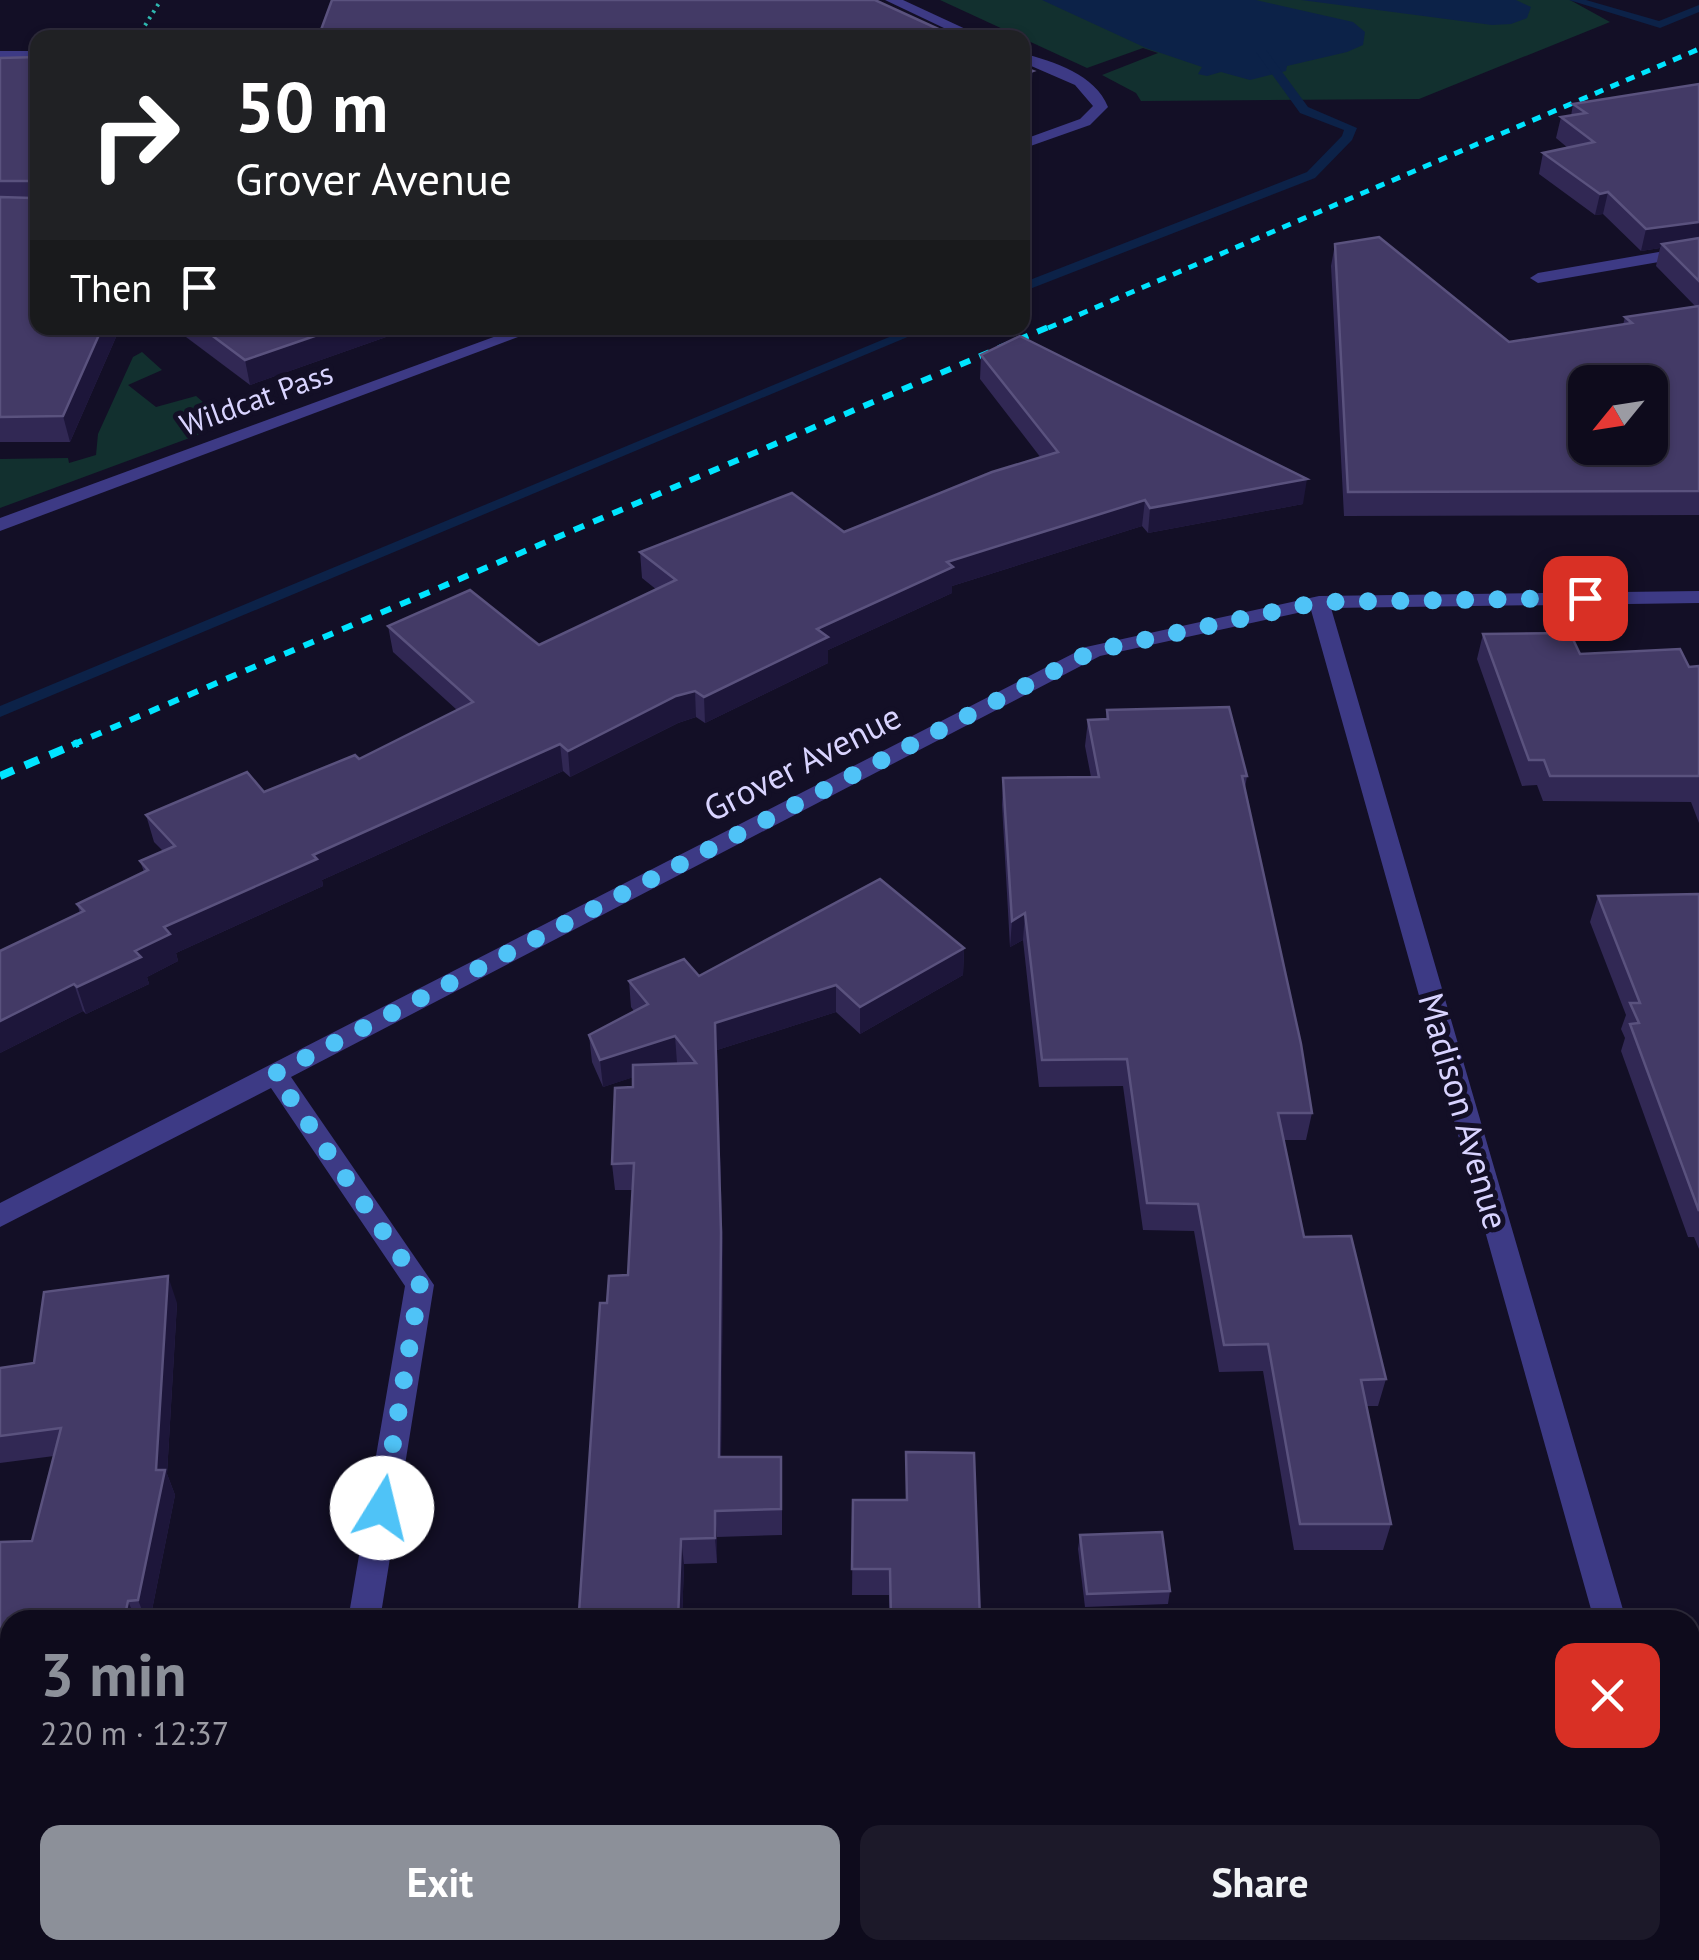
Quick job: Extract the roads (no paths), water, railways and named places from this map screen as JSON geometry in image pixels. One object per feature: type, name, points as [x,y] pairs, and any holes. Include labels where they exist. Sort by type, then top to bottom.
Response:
[{"type":"street","points":[[892,0],[960,30]]},
{"type":"street","points":[[0,55],[30,55]]},
{"type":"street","points":[[1030,60],[1080,82],[1100,100],[1097,114],[1085,122],[1030,141]]},
{"type":"street","points":[[1538,278],[1699,250]]},
{"type":"street","name":"Wildcat Pass","points":[[0,525],[495,335]]},
{"type":"street","name":"Grover Avenue","points":[[0,1216],[1093,651],[1319,602],[1699,597]]},
{"type":"street","name":"Madison Avenue","points":[[1319,602],[1607,1610]]},
{"type":"street","points":[[274,1074],[420,1285],[366,1610]]},
{"type":"water","points":[[1042,0],[1256,0],[1353,22],[1365,32],[1363,45],[1287,66],[1286,71],[1250,80],[1221,72],[1207,76],[1198,74],[1202,67],[1146,48]]},
{"type":"water","points":[[1301,0],[1516,0],[1531,7],[1527,18],[1492,25]]},
{"type":"waterway","points":[[1574,0],[1660,25],[1699,8]]},
{"type":"waterway","points":[[1030,285],[1311,175],[1348,137],[1351,128],[1304,110],[1262,52]]},
{"type":"waterway","points":[[0,712],[905,335]]},
{"type":"railway","points":[[1048,328],[1699,49]]},
{"type":"railway","points":[[1030,335],[1053,325]]},
{"type":"railway","points":[[72,745],[1030,335]]},
{"type":"railway","points":[[0,776],[78,743]]}]
